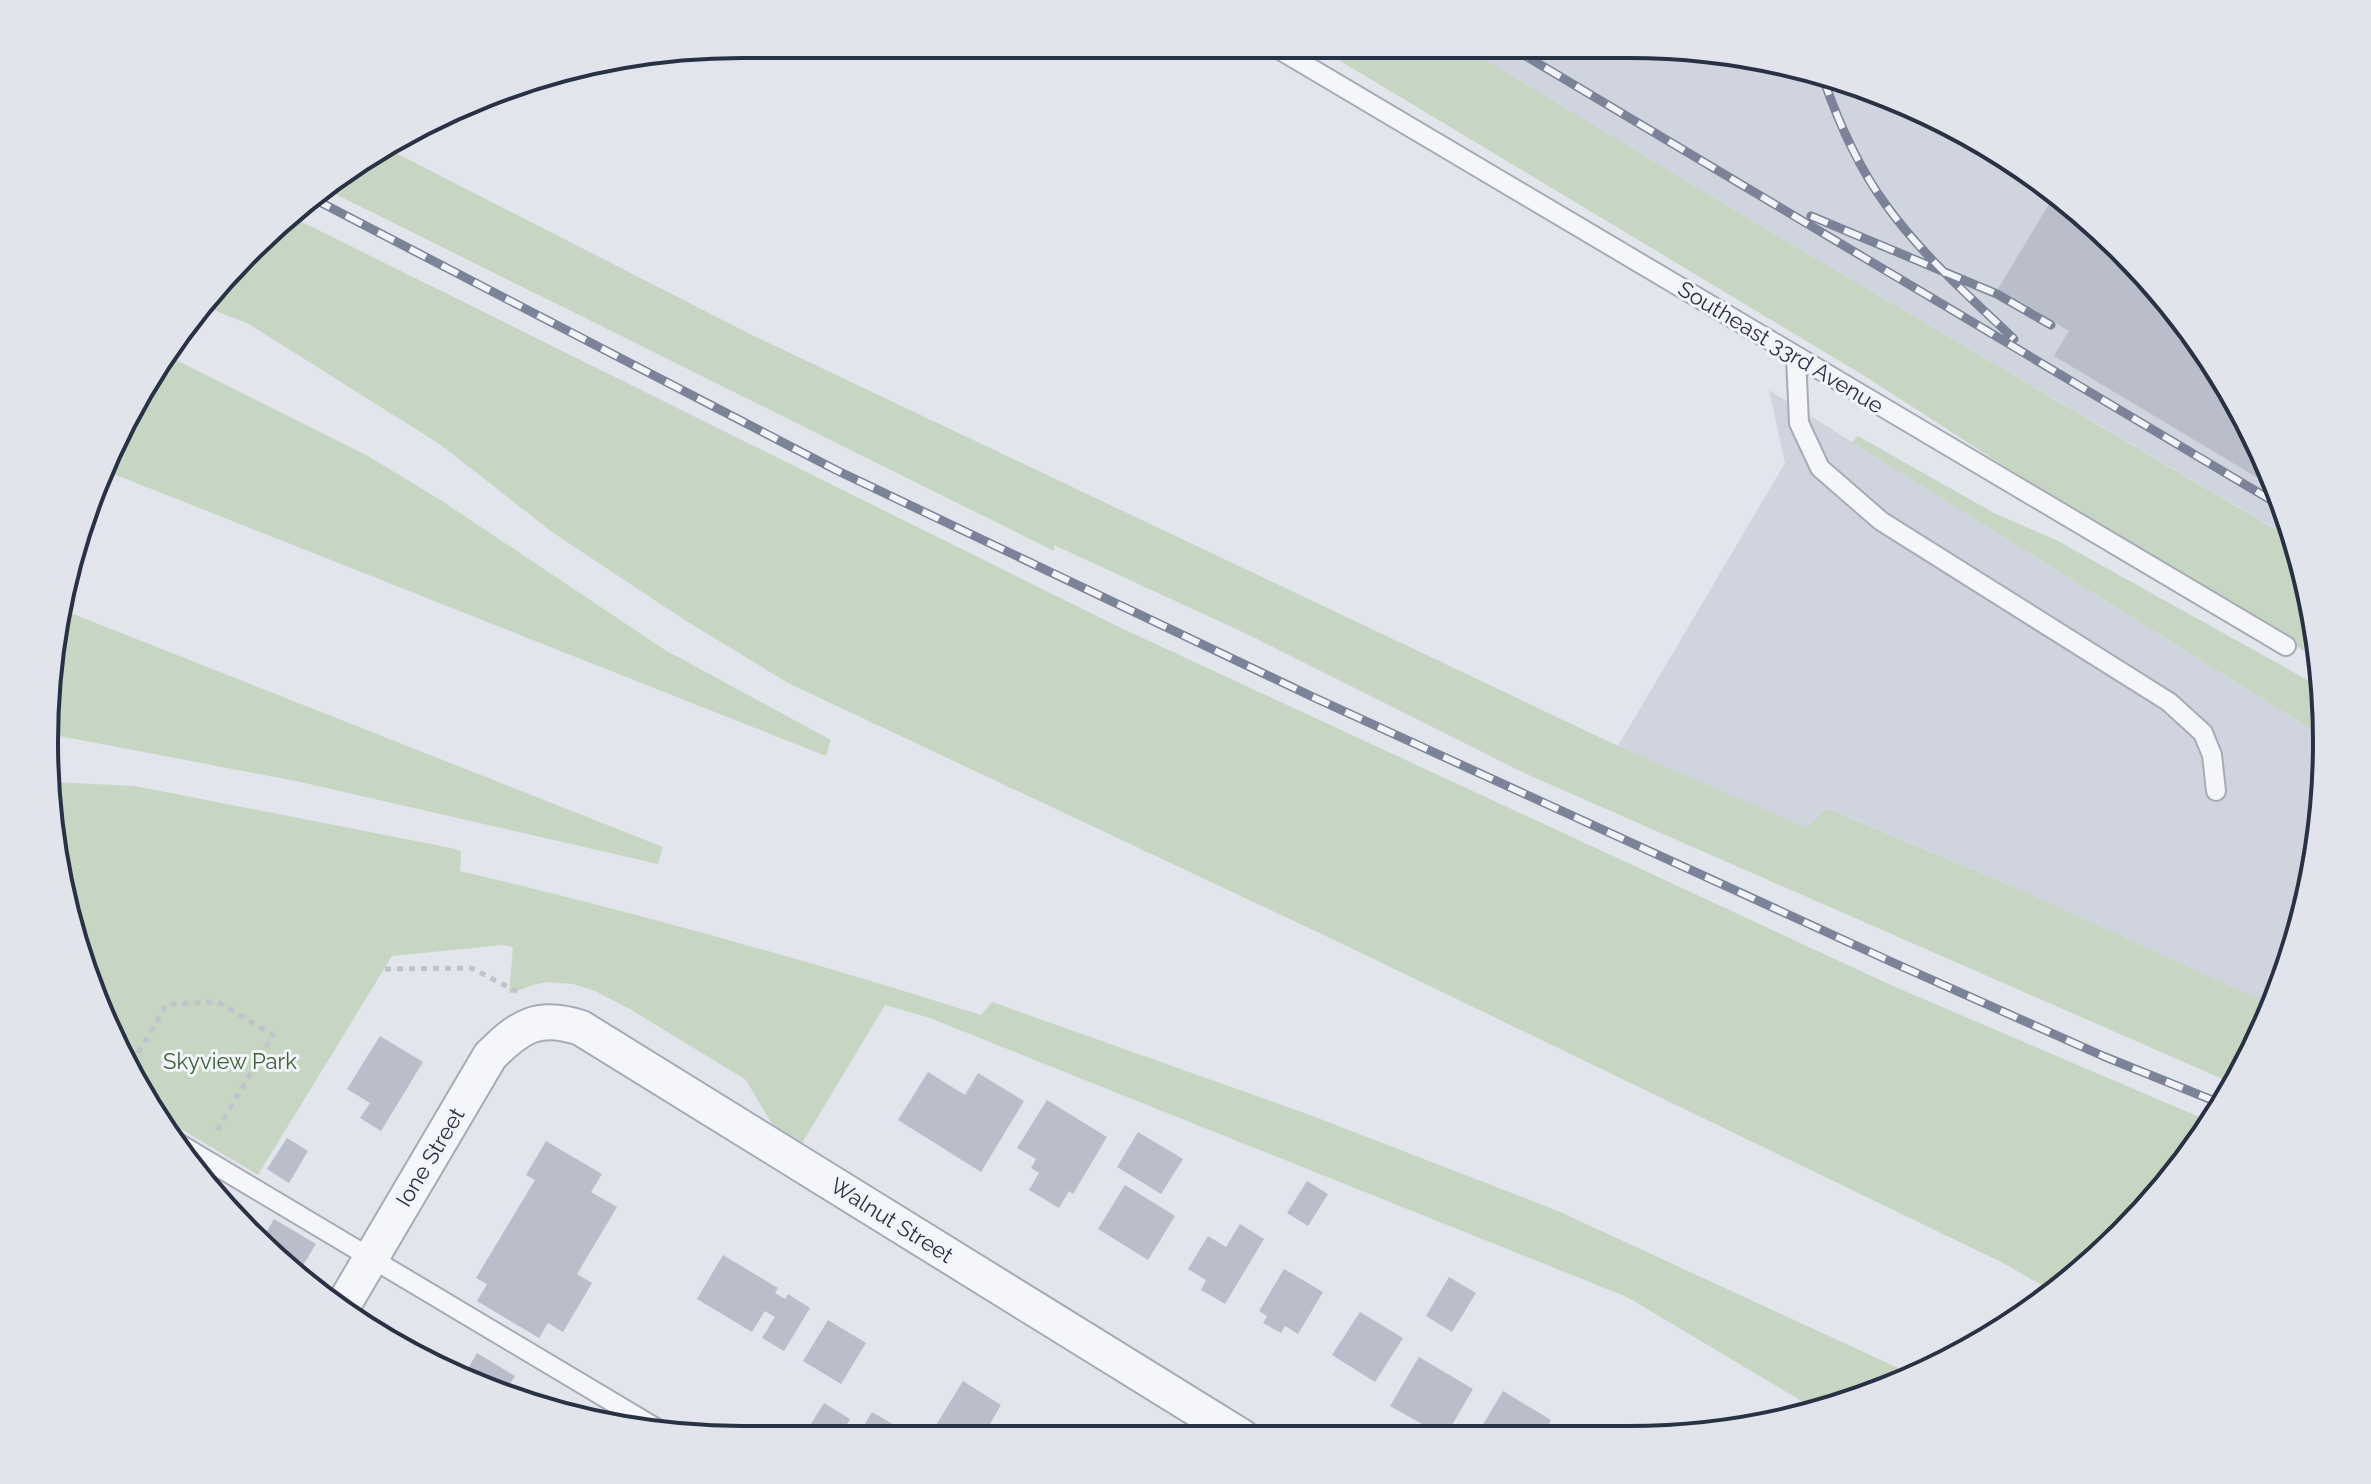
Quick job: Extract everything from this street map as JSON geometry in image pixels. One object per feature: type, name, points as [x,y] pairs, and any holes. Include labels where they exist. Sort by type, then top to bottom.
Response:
[{"type":"street","name":"Walnut Street","points":[[537,1022],[560,1021],[581,1028],[1224,1426]]},
{"type":"street","name":"Ione Street","points":[[346,1300],[490,1056],[512,1034],[537,1022]]},
{"type":"lane","name":"Southeast 33rd Avenue","points":[[1294,58],[2286,646]]},
{"type":"lane","points":[[1796,356],[1799,423],[1820,468],[1881,521],[2169,702],[2203,733],[2212,755],[2216,791]]},
{"type":"lane","points":[[196,1154],[638,1418]]},
{"type":"path","points":[[385,969],[471,968],[526,996],[537,1022]]},
{"type":"path","points":[[136,1057],[167,1004],[218,1002],[273,1035],[201,1157]]},
{"type":"shaded area","points":[[1483,58],[1674,59],[1762,71],[1849,94],[1891,110],[1971,150],[2009,173],[2080,228],[2113,258],[2172,326],[2198,362],[2242,439],[2280,532]]},
{"type":"shaded area","points":[[1769,390],[2313,730],[2312,787],[2300,875],[2290,919],[2262,1001],[2032,895],[1828,808],[1807,829],[1618,746],[1785,463]]},
{"type":"green space","points":[[1335,58],[1483,58],[2280,532],[2300,609],[2307,653],[2043,491],[1863,375]]},
{"type":"green space","points":[[395,153],[750,334],[1618,746],[1807,828],[1827,808],[2032,895],[2262,1001],[2223,1079],[1524,773],[1249,635],[1054,545],[1054,551],[334,193]]},
{"type":"green space","points":[[300,221],[1119,627],[1893,986],[2201,1118],[2172,1158],[2113,1226],[2044,1286],[2001,1262],[1351,948],[788,683],[683,619],[552,532],[441,445],[249,324],[213,310],[258,258]]},
{"type":"green space","points":[[175,359],[368,456],[442,501],[665,650],[831,740],[826,756],[113,474],[150,400]]},
{"type":"green space","points":[[1858,436],[1994,513],[2056,540],[2310,681],[2313,730],[1852,442]]},
{"type":"green space","points":[[70,613],[663,847],[658,864],[296,781],[58,736],[59,697]]},
{"type":"green space","name":"Skyview Park","points":[[59,782],[135,786],[451,848],[461,851],[460,871],[722,938],[981,1015],[992,1002],[1310,1115],[1558,1211],[1901,1369],[1805,1403],[1627,1297],[930,1018],[885,1005],[802,1143],[772,1124],[746,1080],[595,991],[573,984],[548,982],[509,994],[513,947],[503,945],[392,956],[258,1175],[176,1126],[129,1045],[94,962],[81,919],[71,875]]},
{"type":"building","points":[[2050,203],[2113,258],[2172,326],[2221,400],[2261,480],[2054,356],[2069,331],[1998,289]]},
{"type":"building","points":[[380,1036],[423,1062],[381,1131],[360,1118],[370,1103],[347,1089]]},
{"type":"building","points":[[928,1072],[965,1095],[978,1073],[1024,1101],[981,1172],[898,1120]]},
{"type":"building","points":[[1047,1100],[1107,1137],[1073,1194],[1069,1191],[1059,1208],[1029,1190],[1039,1173],[1031,1168],[1036,1159],[1017,1148]]},
{"type":"building","points":[[1138,1132],[1183,1159],[1161,1194],[1117,1167]]},
{"type":"building","points":[[287,1138],[308,1151],[289,1183],[267,1169]]},
{"type":"building","points":[[546,1141],[602,1174],[591,1192],[617,1207],[577,1274],[592,1283],[563,1332],[548,1323],[539,1338],[477,1301],[487,1284],[476,1278],[535,1180],[526,1175]]},
{"type":"building","points":[[1307,1181],[1328,1194],[1308,1226],[1287,1213]]},
{"type":"building","points":[[1125,1185],[1175,1216],[1148,1260],[1098,1229]]},
{"type":"building","points":[[274,1219],[316,1244],[303,1266],[266,1233]]},
{"type":"building","points":[[1240,1224],[1264,1239],[1225,1304],[1201,1290],[1206,1280],[1188,1269],[1208,1236],[1226,1247]]},
{"type":"building","points":[[723,1255],[778,1288],[775,1293],[785,1299],[788,1294],[810,1308],[784,1351],[762,1338],[775,1317],[765,1311],[752,1332],[697,1299]]},
{"type":"building","points":[[1284,1269],[1323,1292],[1298,1334],[1285,1326],[1281,1333],[1263,1323],[1267,1316],[1259,1311]]},
{"type":"building","points":[[1449,1277],[1476,1293],[1452,1332],[1426,1316]]},
{"type":"building","points":[[1360,1312],[1403,1338],[1375,1382],[1332,1355]]},
{"type":"building","points":[[828,1320],[866,1343],[841,1384],[803,1361]]},
{"type":"building","points":[[477,1353],[515,1376],[509,1385],[468,1368]]},
{"type":"building","points":[[1419,1357],[1473,1389],[1451,1426],[1425,1426],[1390,1406]]},
{"type":"building","points":[[963,1381],[1001,1405],[989,1426],[936,1426]]},
{"type":"building","points":[[1503,1391],[1551,1420],[1548,1426],[1482,1426]]},
{"type":"building","points":[[824,1403],[850,1419],[846,1426],[810,1426]]},
{"type":"building","points":[[872,1412],[896,1426],[864,1426]]},
{"type":"railway","points":[[1529,58],[2268,498]]},
{"type":"railway","points":[[1826,87],[1866,175],[1886,205],[1930,258],[2014,339]]},
{"type":"railway","points":[[321,203],[836,470],[1313,697],[1894,963],[2103,1056],[2211,1100]]},
{"type":"railway","points":[[1811,216],[1997,294],[2051,325]]}]
